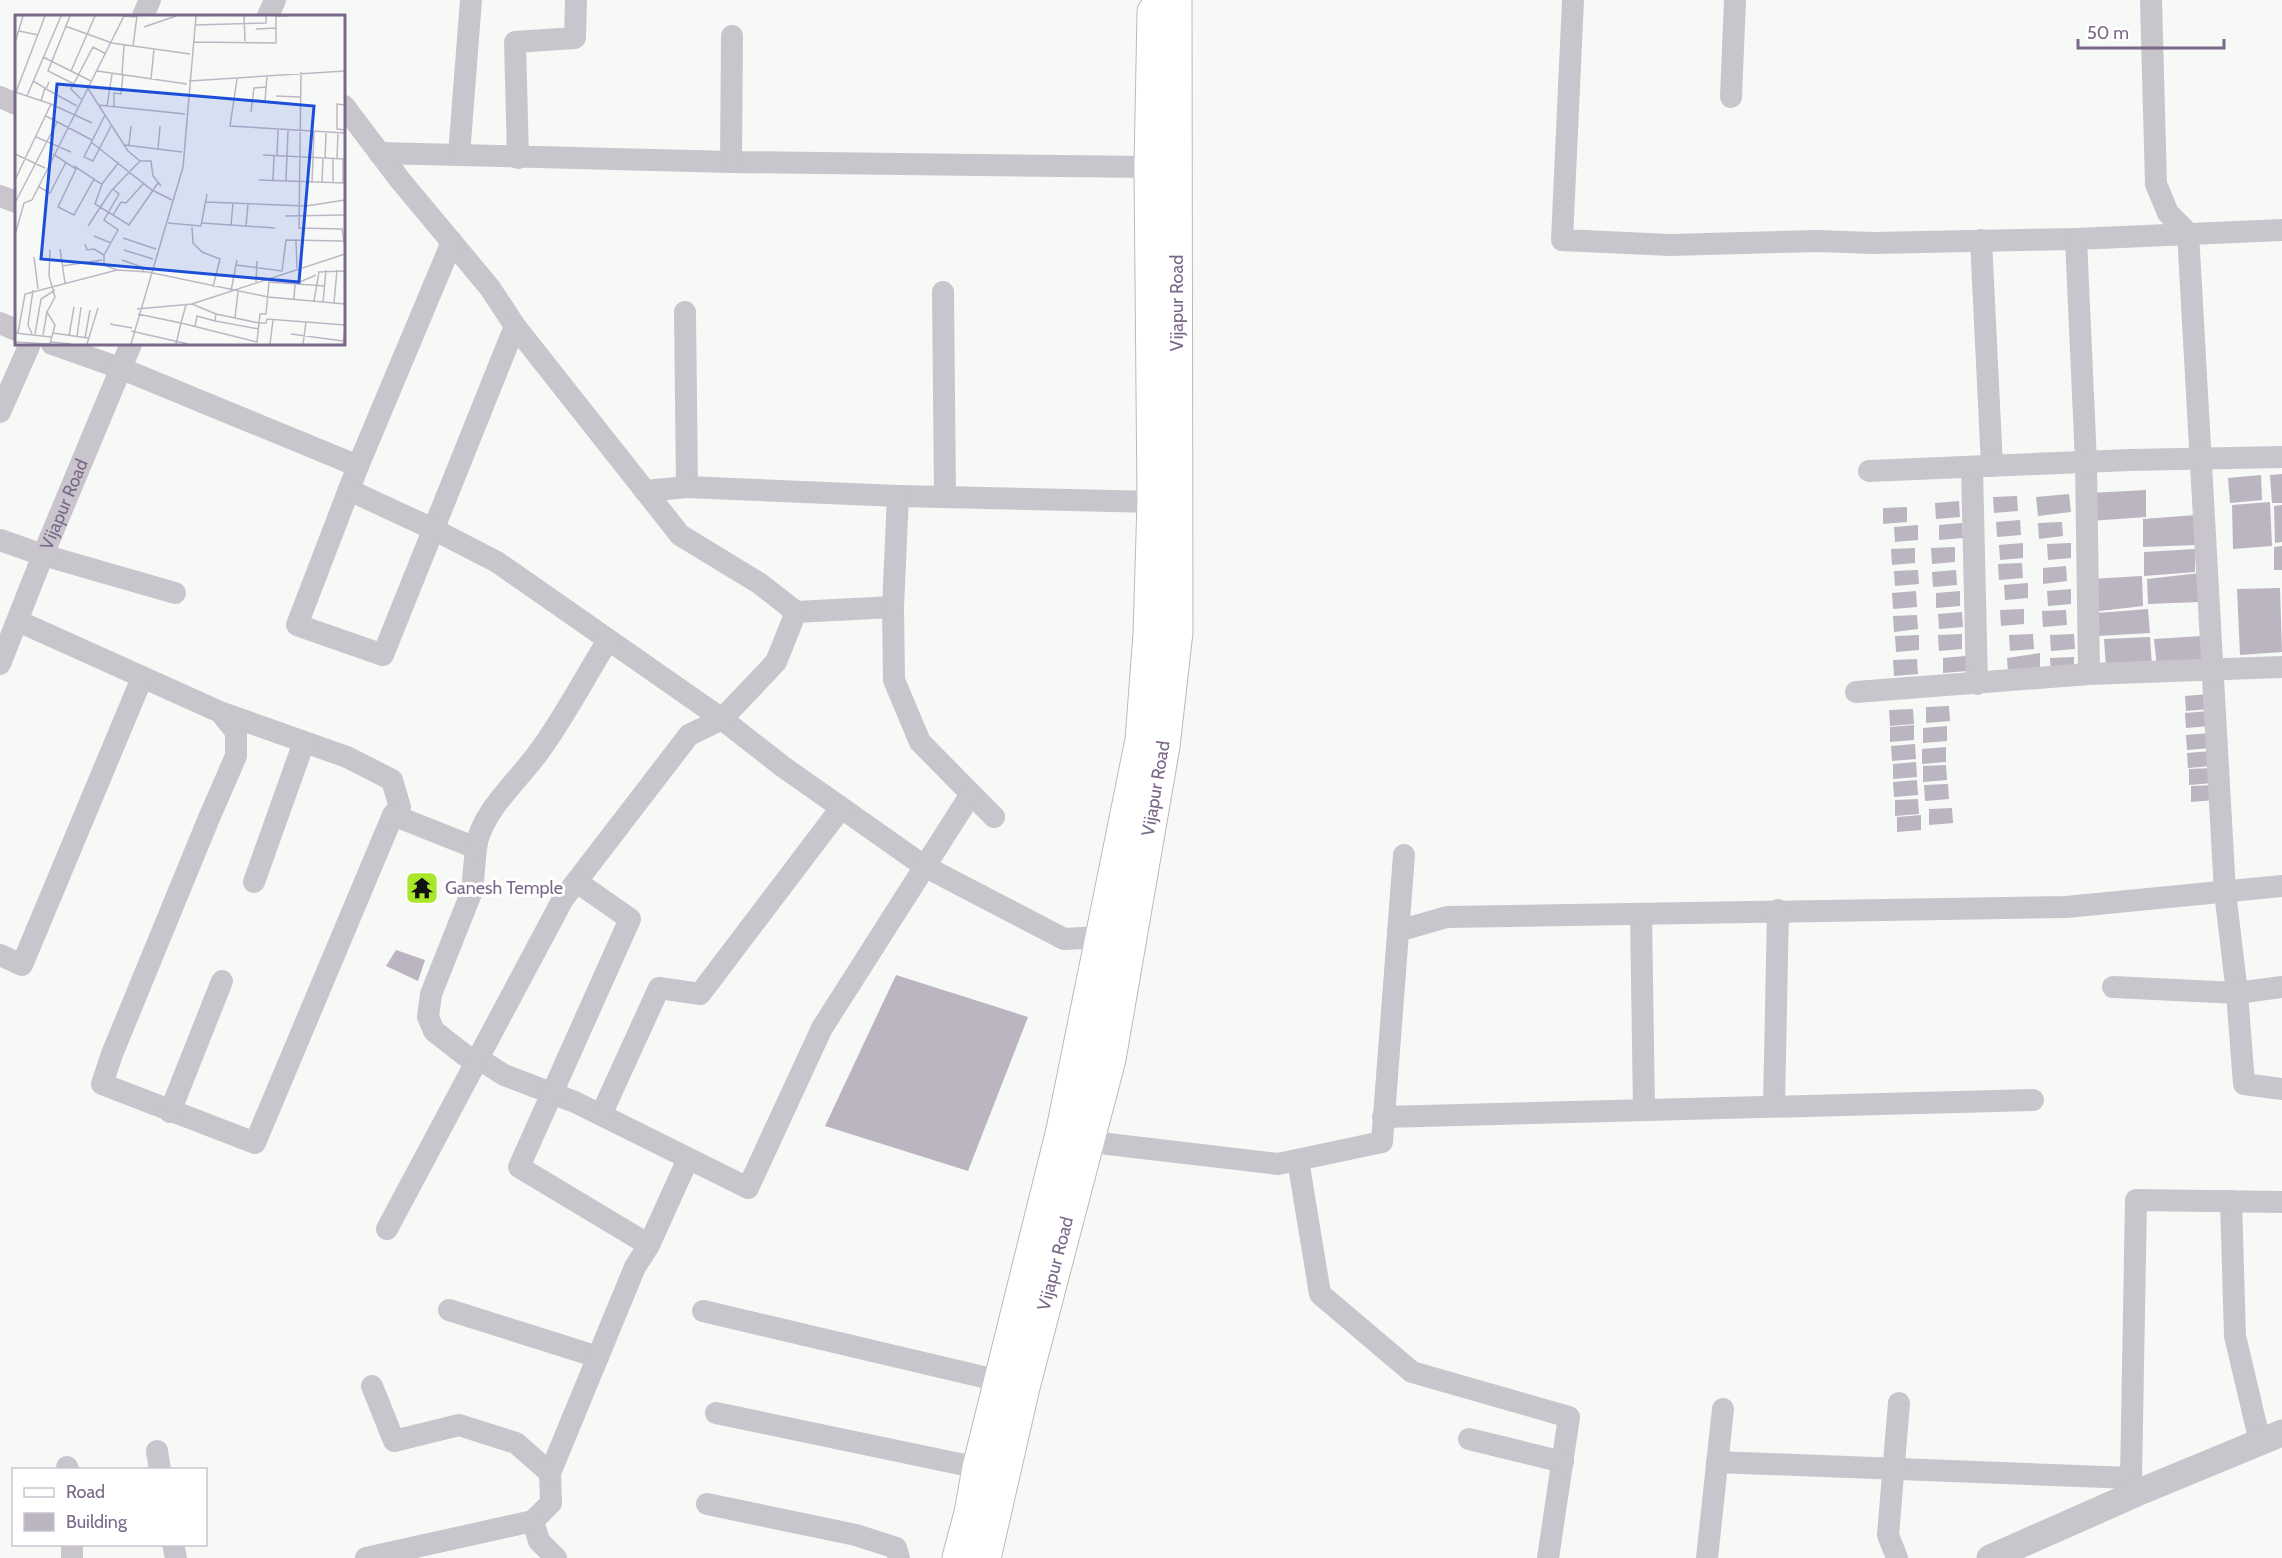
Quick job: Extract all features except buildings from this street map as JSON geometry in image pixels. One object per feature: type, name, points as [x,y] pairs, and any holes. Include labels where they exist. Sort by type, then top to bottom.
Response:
[{"type":"main road","name":"Vijapur Road","points":[[959,1558],[1000,1381],[1063,1130],[1142,740],[1150,634],[1154,502],[1151,167],[1154,0]]},
{"type":"main road","name":"Vijapur Road","points":[[984,1558],[1023,1387],[1109,1059],[1163,746],[1176,632],[1177,94],[1175,0]]},
{"type":"street","points":[[143,15],[150,0]]},
{"type":"street","points":[[459,155],[471,0]]},
{"type":"street","points":[[518,158],[515,42],[575,38],[576,0]]},
{"type":"street","points":[[1573,0],[1562,240],[1670,245],[1818,241],[1874,243],[2076,239],[2282,230]]},
{"type":"street","points":[[1731,97],[1735,0]]},
{"type":"street","points":[[2151,0],[2156,184],[2168,213],[2188,233],[2225,892],[2237,993],[2244,1084],[2282,1089]]},
{"type":"street","points":[[731,162],[732,36]]},
{"type":"street","points":[[0,97],[15,104]]},
{"type":"street","points":[[345,107],[490,288],[514,326],[680,535],[759,583],[796,612],[893,607]]},
{"type":"street","points":[[380,153],[731,162],[1151,167]]},
{"type":"street","points":[[0,196],[15,202]]},
{"type":"street","points":[[2076,239],[2086,462],[2089,674]]},
{"type":"street","points":[[1977,684],[1982,467],[1981,240]]},
{"type":"street","points":[[452,242],[358,466],[297,626],[383,655],[514,326]]},
{"type":"street","points":[[943,292],[945,496]]},
{"type":"street","points":[[685,312],[687,487]]},
{"type":"street","points":[[0,323],[15,330]]},
{"type":"street","points":[[0,412],[30,345]]},
{"type":"street","points":[[55,345],[120,368],[358,466]]},
{"type":"street","name":"Vijapur Road","points":[[0,664],[131,345]]},
{"type":"street","points":[[1869,471],[2282,457]]},
{"type":"street","points":[[645,491],[687,487],[898,496],[1154,502]]},
{"type":"street","points":[[349,490],[497,562],[722,719],[782,766],[924,866],[1064,939],[1102,937]]},
{"type":"street","points":[[898,496],[893,607],[894,680],[920,742],[994,817]]},
{"type":"street","points":[[0,540],[43,555],[175,593]]},
{"type":"street","points":[[387,1229],[563,899],[689,735],[722,719],[776,662],[796,612]]},
{"type":"street","points":[[18,621],[220,712],[348,758],[392,780],[400,807],[393,815],[255,1143],[102,1084],[204,828],[236,756],[236,732],[220,712]]},
{"type":"street","points":[[608,640],[539,752],[485,820],[477,837],[472,891],[431,994],[428,1017],[434,1031],[466,1056],[479,1059],[504,1075],[601,1115],[748,1188],[822,1028],[971,794]]},
{"type":"street","points":[[1856,692],[2089,674],[2282,667]]},
{"type":"street","points":[[0,955],[22,966],[142,678]]},
{"type":"street","points":[[254,882],[304,742]]},
{"type":"street","points":[[601,1115],[659,988],[700,994],[841,808]]},
{"type":"street","points":[[393,815],[476,848]]},
{"type":"street","points":[[1089,1140],[1278,1164],[1382,1142],[1404,855]]},
{"type":"street","points":[[577,882],[630,919],[519,1167],[649,1245]]},
{"type":"street","points":[[1398,931],[1447,917],[2066,907],[2282,886]]},
{"type":"street","points":[[1774,1106],[1777,911]]},
{"type":"street","points":[[1641,914],[1644,1109]]},
{"type":"street","points":[[170,1112],[222,981]]},
{"type":"street","points":[[2113,987],[2237,993],[2282,987]]},
{"type":"street","points":[[1383,1117],[2033,1100]]},
{"type":"street","points":[[366,1558],[533,1521],[551,1503],[550,1473],[635,1267],[649,1245],[688,1159]]},
{"type":"street","points":[[1298,1160],[1320,1294],[1412,1372],[1569,1417],[1548,1558]]},
{"type":"street","points":[[1717,1462],[2131,1478],[2136,1200],[2282,1202]]},
{"type":"street","points":[[1990,1558],[2271,1437],[2235,1336],[2231,1201]]},
{"type":"street","points":[[449,1310],[598,1357]]},
{"type":"street","points":[[703,1311],[1000,1381]]},
{"type":"street","points":[[372,1386],[394,1441],[459,1425],[516,1443],[550,1473]]},
{"type":"street","points":[[1897,1558],[1888,1535],[1899,1403]]},
{"type":"street","points":[[1707,1558],[1723,1409]]},
{"type":"street","points":[[716,1413],[979,1468]]},
{"type":"street","points":[[1469,1439],[1563,1462]]},
{"type":"street","points":[[707,1504],[856,1535],[896,1548],[899,1558]]},
{"type":"street","points":[[533,1521],[539,1541],[556,1558]]},
{"type":"place","name":"Ganesh Temple","points":[[422,888]]}]
